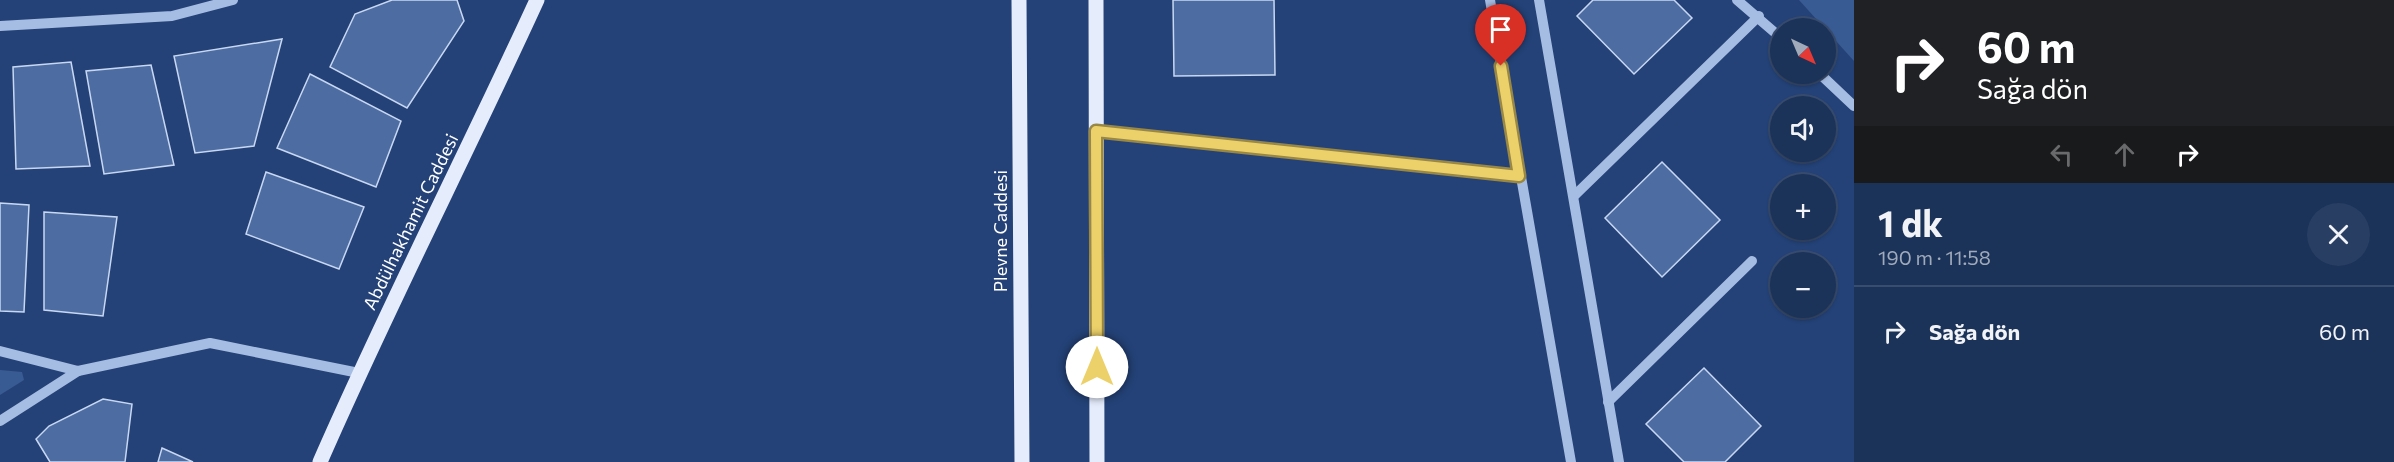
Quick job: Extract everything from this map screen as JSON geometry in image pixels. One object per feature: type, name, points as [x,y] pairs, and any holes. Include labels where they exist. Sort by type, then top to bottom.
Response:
[{"type":"main road","name":"Abdülhakhamit Caddesi","points":[[320,462],[359,373],[473,139],[537,0]]},
{"type":"main road","name":"Plevne Caddesi","points":[[1019,0],[1022,462]]},
{"type":"main road","points":[[1096,0],[1097,462]]},
{"type":"street","points":[[0,26],[172,16],[233,0]]},
{"type":"street","points":[[1490,0],[1519,176],[1571,462]]},
{"type":"street","points":[[1539,0],[1575,195],[1619,462]]},
{"type":"street","points":[[1737,0],[1770,27]]},
{"type":"street","points":[[1575,195],[1759,16]]},
{"type":"street","points":[[1831,84],[1854,106]]},
{"type":"street","points":[[1096,131],[1519,176]]},
{"type":"street","points":[[1608,402],[1752,261]]},
{"type":"street","points":[[0,421],[78,371],[210,343],[359,373]]},
{"type":"street","points":[[0,351],[78,371]]},
{"type":"shaded area","points":[[1799,0],[1854,0],[1854,61],[1836,41],[1836,18],[1815,18]]},
{"type":"shaded area","points":[[0,370],[22,372],[24,380],[0,395]]},
{"type":"building","points":[[392,0],[457,0],[464,21],[407,108],[330,67],[355,14]]},
{"type":"building","points":[[1173,0],[1274,0],[1275,75],[1174,76]]},
{"type":"building","points":[[1593,0],[1674,0],[1692,18],[1634,74],[1577,16]]},
{"type":"building","points":[[282,39],[254,146],[195,153],[174,56]]},
{"type":"building","points":[[71,62],[90,166],[16,169],[13,67]]},
{"type":"building","points":[[151,65],[174,165],[104,174],[86,71]]},
{"type":"building","points":[[310,74],[401,121],[376,187],[277,148]]},
{"type":"building","points":[[1662,162],[1720,220],[1662,277],[1605,218]]},
{"type":"building","points":[[266,172],[364,207],[339,269],[246,234]]},
{"type":"building","points":[[0,203],[29,205],[24,312],[0,311]]},
{"type":"building","points":[[44,212],[117,217],[103,316],[44,310]]},
{"type":"building","points":[[1704,368],[1761,426],[1725,462],[1684,462],[1646,424]]},
{"type":"building","points":[[103,399],[132,404],[125,462],[50,462],[36,439],[49,426]]},
{"type":"building","points":[[162,448],[193,462],[158,462]]},
{"type":"route","points":[[1097,367],[1096,131],[1519,176],[1501,66]]}]
